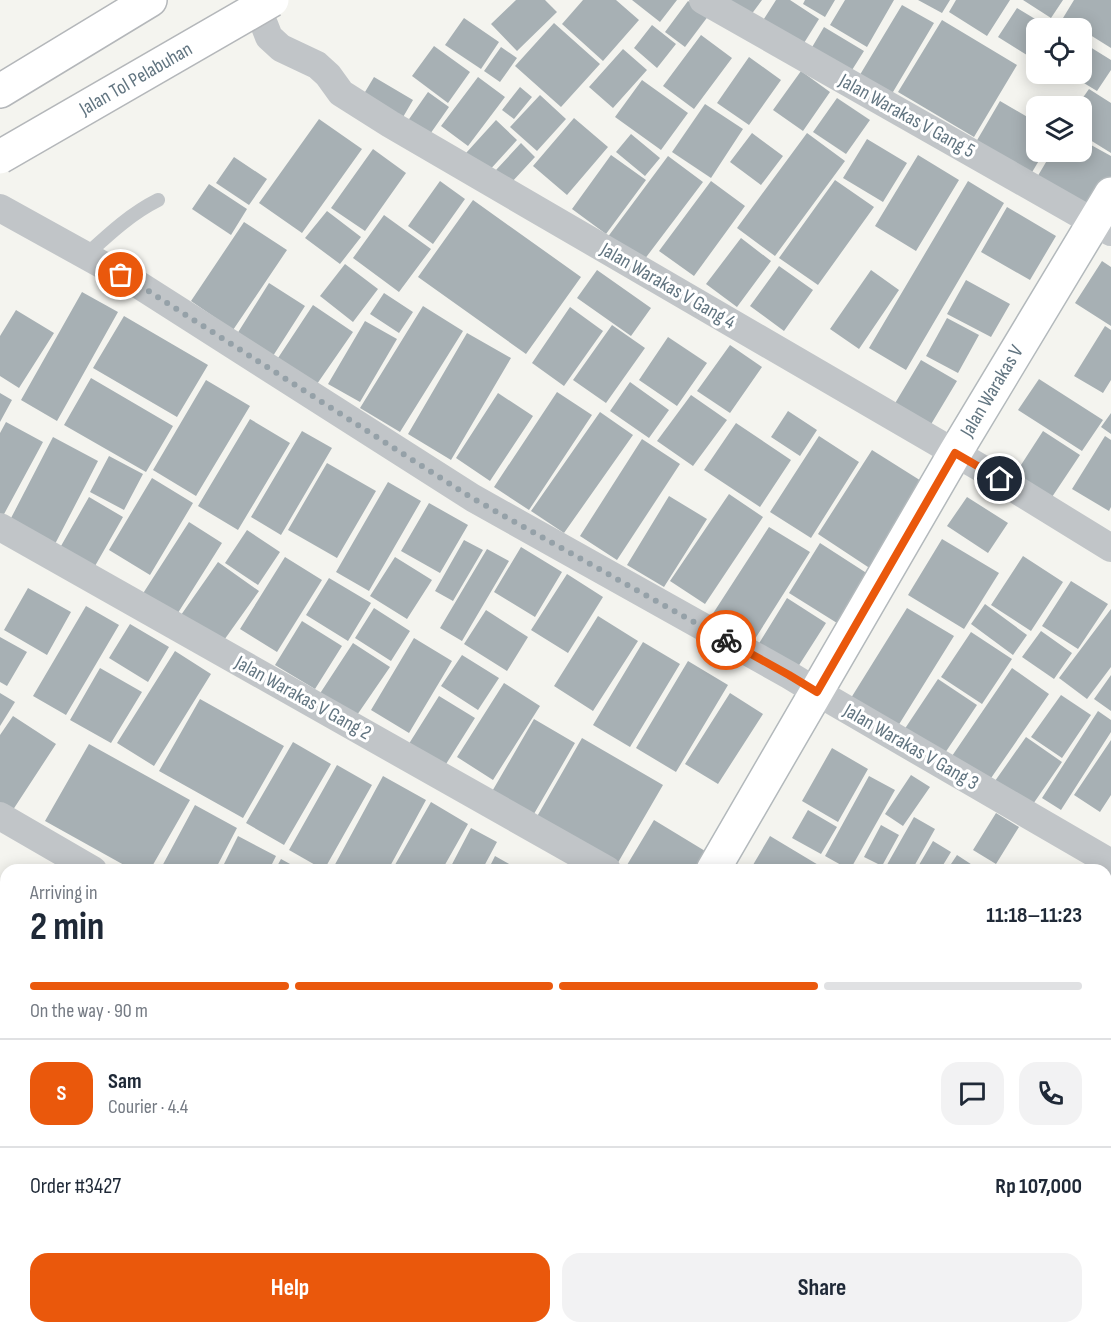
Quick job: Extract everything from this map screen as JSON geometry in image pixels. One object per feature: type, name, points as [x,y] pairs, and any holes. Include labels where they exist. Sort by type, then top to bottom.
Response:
[{"type":"main road","points":[[0,91],[150,0]]},
{"type":"main road","name":"Jalan Tol Pelabuhan","points":[[0,157],[272,0]]},
{"type":"main road","name":"Jalan Warakas V","points":[[717,864],[955,453],[1103,227],[1111,194]]},
{"type":"street","name":"Jalan Warakas V Gang 4","points":[[252,0],[269,37],[281,48],[316,65],[328,75],[341,93],[400,130],[955,453],[1111,548]]},
{"type":"street","name":"Jalan Warakas V Gang 5","points":[[703,0],[1103,227]]},
{"type":"street","name":"Jalan Warakas V Gang 3","points":[[0,208],[139,285],[472,498],[789,675],[1111,863]]},
{"type":"street","name":"Jalan Warakas V Gang 2","points":[[0,527],[596,864]]},
{"type":"street","points":[[0,816],[83,864]]},
{"type":"lane","points":[[85,256],[122,222],[158,200]]},
{"type":"building","points":[[516,0],[545,0],[557,12],[517,51],[491,24]]},
{"type":"building","points":[[583,0],[616,0],[639,20],[603,61],[562,24]]},
{"type":"building","points":[[632,0],[677,0],[660,22]]},
{"type":"building","points":[[722,0],[762,0],[748,19]]},
{"type":"building","points":[[776,0],[790,0],[819,19],[799,51],[760,25]]},
{"type":"building","points":[[805,0],[835,0],[825,17],[803,4]]},
{"type":"building","points":[[845,0],[894,0],[867,47],[830,25]]},
{"type":"building","points":[[918,0],[950,0],[942,13]]},
{"type":"building","points":[[956,0],[1010,0],[987,36],[949,12]]},
{"type":"building","points":[[1023,0],[1063,0],[1051,18]]},
{"type":"building","points":[[1074,0],[1111,0],[1111,48],[1092,36],[1092,18],[1063,18]]},
{"type":"building","points":[[688,1],[709,15],[685,47],[665,32]]},
{"type":"building","points":[[902,5],[934,23],[890,97],[858,78]]},
{"type":"building","points":[[1017,8],[1034,18],[1026,18],[1026,54],[998,37]]},
{"type":"building","points":[[464,18],[499,42],[481,69],[445,45]]},
{"type":"building","points":[[942,20],[1017,65],[974,137],[898,92]]},
{"type":"building","points":[[554,23],[600,64],[561,107],[515,66]]},
{"type":"building","points":[[652,25],[676,44],[657,68],[634,48]]},
{"type":"building","points":[[824,27],[864,51],[847,78],[808,54]]},
{"type":"building","points":[[701,35],[732,58],[694,109],[663,86]]},
{"type":"building","points":[[434,46],[470,72],[448,103],[412,76]]},
{"type":"building","points":[[501,47],[517,58],[500,82],[484,71]]},
{"type":"building","points":[[1092,48],[1111,60],[1111,70],[1097,91],[1085,84],[1092,84]]},
{"type":"building","points":[[623,49],[647,70],[613,108],[589,87]]},
{"type":"building","points":[[749,57],[781,80],[749,125],[717,103]]},
{"type":"building","points":[[801,71],[830,92],[803,131],[773,110]]},
{"type":"building","points":[[374,77],[413,100],[399,124],[359,102]]},
{"type":"building","points":[[478,77],[505,97],[468,146],[441,126]]},
{"type":"building","points":[[642,80],[688,113],[661,150],[615,117]]},
{"type":"building","points":[[520,87],[532,97],[514,119],[502,110]]},
{"type":"building","points":[[1089,89],[1111,103],[1111,153],[1092,141],[1092,96],[1084,96]]},
{"type":"building","points":[[428,92],[449,107],[428,137],[407,122]]},
{"type":"building","points":[[540,95],[566,119],[537,151],[510,127]]},
{"type":"building","points":[[837,98],[870,120],[846,154],[813,132]]},
{"type":"building","points":[[1000,101],[1026,116],[1026,162],[1038,162],[1031,174],[976,142]]},
{"type":"building","points":[[705,104],[743,129],[711,178],[672,152]]},
{"type":"building","points":[[574,118],[608,147],[567,195],[533,166]]},
{"type":"building","points":[[319,119],[362,149],[302,233],[259,203]]},
{"type":"building","points":[[496,120],[517,140],[487,173],[466,153]]},
{"type":"building","points":[[752,133],[783,156],[761,185],[730,162]]},
{"type":"building","points":[[807,133],[845,161],[775,256],[737,228]]},
{"type":"building","points":[[631,134],[660,158],[645,176],[616,152]]},
{"type":"building","points":[[867,139],[907,163],[883,202],[843,178]]},
{"type":"building","points":[[521,143],[535,157],[511,183],[496,170]]},
{"type":"building","points":[[1092,146],[1111,156],[1111,176],[1091,211],[1036,179],[1046,162],[1092,162]]},
{"type":"building","points":[[373,149],[406,173],[365,231],[331,208]]},
{"type":"building","points":[[611,155],[646,180],[606,234],[572,209]]},
{"type":"building","points":[[918,155],[959,180],[916,251],[875,226]]},
{"type":"building","points":[[668,156],[703,182],[641,264],[607,238]]},
{"type":"building","points":[[234,157],[267,179],[249,205],[216,183]]},
{"type":"building","points":[[835,180],[874,207],[818,285],[779,258]]},
{"type":"building","points":[[440,181],[465,199],[433,244],[408,226]]},
{"type":"building","points":[[711,181],[745,206],[694,276],[659,251]]},
{"type":"building","points":[[968,181],[1004,203],[906,370],[869,348]]},
{"type":"building","points":[[209,184],[247,209],[231,235],[192,209]]},
{"type":"building","points":[[473,200],[581,277],[526,354],[418,277]]},
{"type":"building","points":[[1007,207],[1056,236],[1030,280],[981,252]]},
{"type":"building","points":[[327,211],[361,237],[340,264],[305,238]]},
{"type":"building","points":[[384,215],[431,249],[399,292],[353,258]]},
{"type":"building","points":[[244,222],[287,250],[233,330],[191,301]]},
{"type":"building","points":[[741,238],[771,261],[737,307],[706,284]]},
{"type":"building","points":[[1102,261],[1111,267],[1111,326],[1075,303]]},
{"type":"building","points":[[345,264],[378,289],[353,322],[320,296]]},
{"type":"building","points":[[779,266],[813,290],[784,331],[750,306]]},
{"type":"building","points":[[597,270],[651,308],[631,336],[577,298]]},
{"type":"building","points":[[871,270],[899,290],[859,349],[830,329]]},
{"type":"building","points":[[966,280],[1010,304],[991,337],[947,314]]},
{"type":"building","points":[[269,283],[305,306],[273,356],[237,334]]},
{"type":"building","points":[[82,292],[118,312],[57,421],[21,400]]},
{"type":"building","points":[[384,293],[413,312],[399,333],[370,314]]},
{"type":"building","points":[[313,305],[353,332],[317,384],[278,358]]},
{"type":"building","points":[[423,306],[463,331],[400,432],[360,408]]},
{"type":"building","points":[[570,307],[603,331],[564,386],[532,363]]},
{"type":"building","points":[[16,310],[54,333],[19,388],[0,376],[0,336]]},
{"type":"building","points":[[124,316],[208,365],[177,417],[93,368]]},
{"type":"building","points":[[947,318],[979,335],[958,373],[926,356]]},
{"type":"building","points":[[365,321],[397,339],[360,402],[328,384]]},
{"type":"building","points":[[612,325],[645,348],[606,403],[573,380]]},
{"type":"building","points":[[1105,326],[1111,330],[1111,380],[1103,393],[1074,376]]},
{"type":"building","points":[[467,333],[511,358],[451,460],[408,434]]},
{"type":"building","points":[[668,337],[707,363],[677,406],[639,380]]},
{"type":"building","points":[[730,345],[762,367],[730,413],[697,391]]},
{"type":"building","points":[[921,360],[957,381],[927,431],[891,410]]},
{"type":"building","points":[[91,378],[173,426],[146,472],[64,425]]},
{"type":"building","points":[[1039,379],[1103,420],[1082,451],[1018,410]]},
{"type":"building","points":[[206,380],[250,406],[196,496],[153,470]]},
{"type":"building","points":[[630,382],[669,410],[649,438],[610,411]]},
{"type":"building","points":[[557,392],[592,415],[529,510],[494,487]]},
{"type":"building","points":[[0,393],[12,400],[0,422]]},
{"type":"building","points":[[498,393],[533,416],[490,481],[456,458]]},
{"type":"building","points":[[691,395],[727,420],[693,466],[657,441]]},
{"type":"building","points":[[788,411],[817,430],[800,456],[771,437]]},
{"type":"building","points":[[600,412],[633,435],[564,533],[531,511]]},
{"type":"building","points":[[1111,413],[1111,434],[1101,427]]},
{"type":"building","points":[[250,419],[290,443],[238,530],[198,506]]},
{"type":"building","points":[[6,422],[43,442],[3,516],[0,515],[0,433]]},
{"type":"building","points":[[736,423],[791,460],[760,507],[704,470]]},
{"type":"building","points":[[302,431],[332,448],[281,535],[251,517]]},
{"type":"building","points":[[1043,431],[1080,455],[1046,506],[1010,482]]},
{"type":"building","points":[[819,436],[859,462],[811,538],[770,512]]},
{"type":"building","points":[[1105,436],[1111,440],[1111,507],[1109,511],[1072,489]]},
{"type":"building","points":[[53,437],[98,461],[55,544],[10,520]]},
{"type":"building","points":[[642,439],[680,464],[617,560],[580,536]]},
{"type":"building","points":[[872,450],[926,484],[871,569],[818,534]]},
{"type":"building","points":[[109,456],[143,474],[124,510],[90,492]]},
{"type":"building","points":[[327,463],[376,491],[337,558],[288,530]]},
{"type":"building","points":[[152,478],[193,503],[150,575],[109,550]]},
{"type":"building","points":[[388,482],[421,501],[369,591],[336,572]]},
{"type":"building","points":[[729,494],[763,517],[705,604],[670,581]]},
{"type":"building","points":[[669,496],[707,519],[664,587],[627,565]]},
{"type":"building","points":[[89,497],[123,517],[91,573],[57,553]]},
{"type":"building","points":[[967,497],[1008,523],[988,553],[947,526]]},
{"type":"building","points":[[429,503],[468,525],[440,573],[401,551]]},
{"type":"building","points":[[189,522],[222,543],[176,616],[142,595]]},
{"type":"building","points":[[769,527],[810,552],[753,642],[712,615]]},
{"type":"building","points":[[247,530],[280,552],[258,585],[225,563]]},
{"type":"building","points":[[942,539],[999,573],[964,629],[908,595]]},
{"type":"building","points":[[464,540],[483,550],[453,601],[435,591]]},
{"type":"building","points":[[820,543],[868,574],[837,623],[789,593]]},
{"type":"building","points":[[521,547],[562,572],[535,617],[494,592]]},
{"type":"building","points":[[487,549],[509,561],[462,641],[440,628]]},
{"type":"building","points":[[1023,556],[1063,582],[1031,631],[991,605]]},
{"type":"building","points":[[285,557],[322,580],[277,652],[240,629]]},
{"type":"building","points":[[395,557],[432,580],[407,619],[370,596]]},
{"type":"building","points":[[218,562],[259,591],[222,643],[181,615]]},
{"type":"building","points":[[567,574],[603,597],[568,653],[531,630]]},
{"type":"building","points":[[329,578],[371,603],[348,641],[306,615]]},
{"type":"building","points":[[1071,581],[1108,604],[1078,649],[1042,626]]},
{"type":"building","points":[[28,588],[71,612],[47,655],[4,630]]},
{"type":"building","points":[[787,598],[826,623],[796,670],[758,645]]},
{"type":"building","points":[[985,604],[1027,635],[1013,655],[971,624]]},
{"type":"building","points":[[86,606],[119,625],[66,715],[33,696]]},
{"type":"building","points":[[374,608],[410,631],[391,661],[355,638]]},
{"type":"building","points":[[907,608],[954,636],[898,726],[851,698]]},
{"type":"building","points":[[1111,609],[1111,667],[1087,699],[1059,678]]},
{"type":"building","points":[[486,610],[528,637],[507,671],[464,644]]},
{"type":"building","points":[[598,616],[638,641],[593,711],[554,686]]},
{"type":"building","points":[[302,621],[342,646],[315,689],[275,665]]},
{"type":"building","points":[[130,624],[169,647],[148,682],[109,658]]},
{"type":"building","points":[[1041,631],[1072,653],[1054,679],[1022,657]]},
{"type":"building","points":[[971,632],[1012,659],[982,704],[941,677]]},
{"type":"building","points":[[0,637],[27,652],[7,686],[0,682]]},
{"type":"building","points":[[414,638],[452,661],[409,733],[371,710]]},
{"type":"building","points":[[643,642],[680,664],[630,747],[593,725]]},
{"type":"building","points":[[353,643],[390,667],[355,718],[319,695]]},
{"type":"building","points":[[175,651],[211,674],[154,766],[117,743]]},
{"type":"building","points":[[462,655],[499,678],[478,710],[441,686]]},
{"type":"building","points":[[688,661],[728,685],[676,772],[636,748]]},
{"type":"building","points":[[100,668],[142,692],[111,743],[70,720]]},
{"type":"building","points":[[1012,668],[1049,694],[989,781],[952,756]]},
{"type":"building","points":[[1111,675],[1111,711],[1094,699]]},
{"type":"building","points":[[938,679],[977,705],[943,756],[904,730]]},
{"type":"building","points":[[504,683],[540,706],[493,780],[457,757]]},
{"type":"building","points":[[0,693],[15,702],[0,726]]},
{"type":"building","points":[[730,693],[763,714],[718,784],[685,764]]},
{"type":"building","points":[[1061,695],[1091,715],[1062,758],[1031,737]]},
{"type":"building","points":[[439,696],[475,718],[441,772],[405,750]]},
{"type":"building","points":[[200,699],[284,746],[243,818],[159,771]]},
{"type":"building","points":[[1098,711],[1111,720],[1111,732],[1061,810],[1042,798]]},
{"type":"building","points":[[13,716],[56,744],[7,819],[0,814],[0,735]]},
{"type":"building","points":[[534,719],[575,743],[531,819],[490,795]]},
{"type":"building","points":[[1026,737],[1062,762],[1031,807],[995,781]]},
{"type":"building","points":[[582,738],[663,785],[617,864],[612,864],[535,820]]},
{"type":"building","points":[[1111,740],[1111,795],[1100,812],[1074,795]]},
{"type":"building","points":[[293,742],[331,764],[284,845],[246,823]]},
{"type":"building","points":[[89,744],[190,800],[153,864],[122,864],[45,821]]},
{"type":"building","points":[[832,748],[868,769],[838,822],[802,801]]},
{"type":"building","points":[[337,765],[372,785],[327,864],[314,864],[289,850]]},
{"type":"building","points":[[911,775],[930,787],[903,826],[885,814]]},
{"type":"building","points":[[383,776],[426,800],[391,864],[335,864]]},
{"type":"building","points":[[869,776],[895,790],[853,864],[839,864],[825,856]]},
{"type":"building","points":[[431,802],[468,824],[445,864],[395,864]]},
{"type":"building","points":[[195,805],[237,828],[218,864],[163,864]]},
{"type":"building","points":[[808,810],[837,827],[821,854],[792,838]]},
{"type":"building","points":[[996,813],[1019,827],[996,864],[973,850]]},
{"type":"building","points":[[914,817],[935,829],[915,864],[887,864]]},
{"type":"building","points":[[654,820],[710,854],[704,864],[628,864]]},
{"type":"building","points":[[881,825],[899,835],[883,864],[864,857]]},
{"type":"building","points":[[471,828],[497,842],[485,864],[452,864]]},
{"type":"building","points":[[238,836],[276,856],[272,864],[224,864]]},
{"type":"building","points":[[770,836],[817,864],[754,864]]},
{"type":"building","points":[[933,841],[951,852],[944,864],[920,864]]},
{"type":"building","points":[[957,855],[971,864],[951,864]]},
{"type":"building","points":[[495,856],[509,864],[491,864]]},
{"type":"building","points":[[281,859],[290,864],[278,864]]},
{"type":"way so far","points":[[121,275],[472,498],[726,640]]},
{"type":"route","points":[[726,640],[817,692],[955,453],[1000,479]]}]
